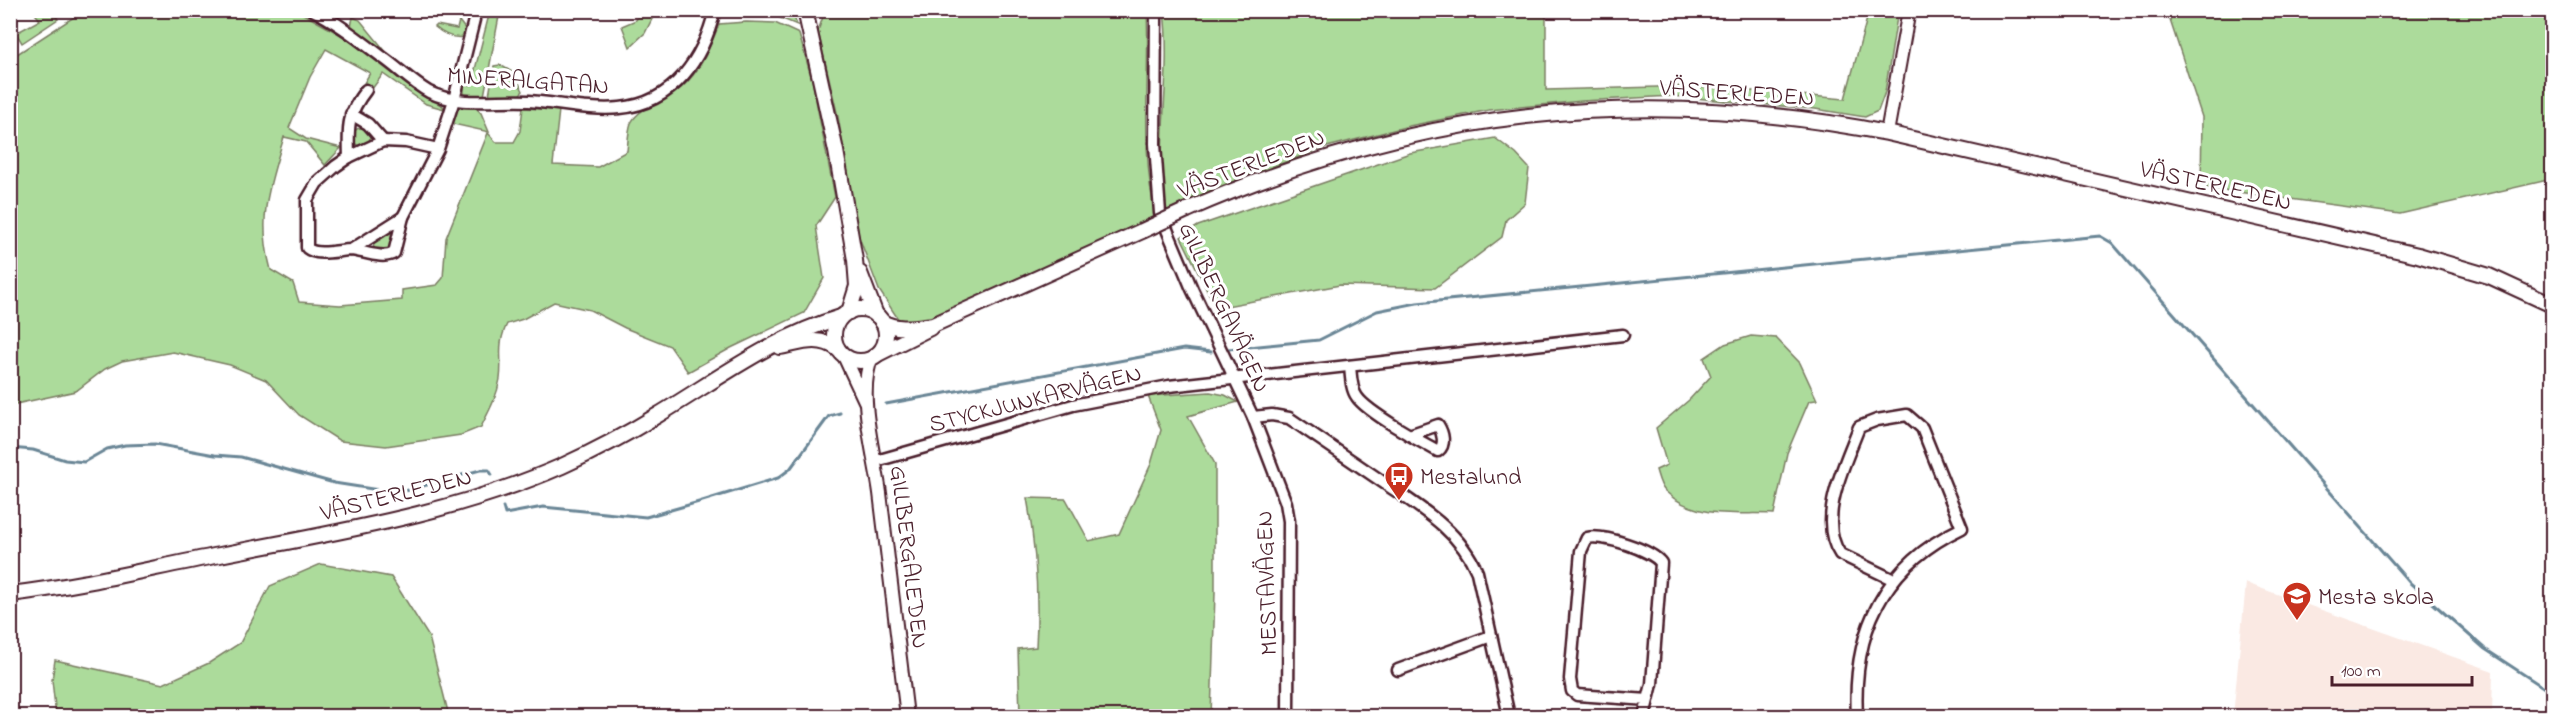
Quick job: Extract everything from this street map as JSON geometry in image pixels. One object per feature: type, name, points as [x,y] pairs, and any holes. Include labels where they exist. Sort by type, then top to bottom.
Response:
[{"type":"main road","points":[[805,10],[836,151],[855,260],[857,286],[835,330],[841,352],[858,361],[874,356],[885,342],[885,331],[855,260]]},
{"type":"main road","name":"VÄSTERLEDEN","points":[[879,319],[893,328],[933,325],[1269,176],[1357,148],[1424,132],[1518,116],[1620,108],[1720,110],[1812,119],[1887,133],[2434,259],[2489,276],[2553,305]]},
{"type":"main road","points":[[845,314],[863,309],[879,319]]},
{"type":"main road","name":"VÄSTERLEDEN","points":[[10,594],[279,544],[414,516],[473,500],[538,476],[612,442],[760,351],[815,325],[845,314]]},
{"type":"main road","name":"VÄSTERLEDEN","points":[[874,356],[926,332],[933,325]]},
{"type":"main road","name":"VÄSTERLEDEN","points":[[760,351],[813,340],[829,342],[841,352]]},
{"type":"street","name":"MINERALGATAN","points":[[313,10],[342,28],[417,84],[454,100],[527,101],[603,108],[635,105],[668,90],[693,66],[702,51],[715,10]]},
{"type":"street","name":"GILLBERGAVÄGEN","points":[[1156,10],[1157,201],[1166,230],[1233,380],[1254,417],[1272,415],[1289,418],[1445,528],[1473,562],[1509,717]]},
{"type":"street","points":[[1887,133],[1909,10]]},
{"type":"street","points":[[438,149],[406,142],[383,141],[349,157],[336,166],[311,190],[305,210],[307,248],[311,251],[351,250],[391,256],[394,253],[403,217],[438,149],[454,100],[474,21]]},
{"type":"street","points":[[349,157],[353,106],[366,90]]},
{"type":"street","points":[[351,114],[368,124],[383,141]]},
{"type":"street","points":[[351,250],[403,217]]},
{"type":"street","name":"STYCKJUNKARVÄGEN","points":[[876,461],[1073,405],[1169,386],[1623,335]]},
{"type":"street","name":"GILLBERGALEDEN","points":[[841,352],[866,404]]},
{"type":"street","name":"GILLBERGALEDEN","points":[[874,356],[868,368],[866,404],[876,461],[907,717]]},
{"type":"street","points":[[1350,366],[1358,399],[1409,435]]},
{"type":"street","points":[[1857,717],[1856,684],[1862,648],[1872,615],[1894,580],[1924,549],[1962,528],[1922,428],[1907,415],[1886,417],[1859,427],[1841,473],[1830,518],[1836,547],[1840,554],[1894,580]]},
{"type":"street","name":"MESTAVÄGEN","points":[[1254,417],[1283,496],[1289,521],[1288,717]]},
{"type":"street","points":[[1644,717],[1652,684],[1661,563],[1650,554],[1615,541],[1600,537],[1587,538],[1581,551],[1570,679],[1572,691],[1577,695],[1648,700]]},
{"type":"street","points":[[1398,670],[1491,636]]},
{"type":"shaded area","name":"Mesta skola","points":[[2246,583],[2493,671],[2492,716],[2233,716]]},
{"type":"green space","points":[[33,11],[52,11],[58,19],[22,43],[16,33],[40,20]]},
{"type":"green space","points":[[83,11],[298,11],[343,36],[414,90],[443,106],[444,109],[426,104],[383,74],[372,89],[364,83],[370,73],[326,49],[310,77],[289,128],[306,139],[341,148],[325,165],[306,142],[284,137],[267,203],[265,234],[267,251],[271,270],[293,283],[299,302],[340,305],[402,300],[402,290],[437,285],[443,278],[446,238],[488,133],[496,142],[514,142],[520,131],[523,108],[559,110],[553,165],[598,167],[627,151],[630,126],[635,117],[681,88],[694,75],[708,51],[719,24],[775,23],[799,34],[812,80],[835,197],[816,226],[824,278],[804,313],[731,348],[688,372],[670,346],[625,328],[590,310],[554,302],[523,319],[507,324],[501,346],[501,371],[497,392],[481,427],[461,435],[386,446],[340,441],[299,415],[266,380],[230,365],[173,352],[122,361],[105,369],[76,391],[11,405],[11,58]]},
{"type":"green space","points":[[482,11],[500,11],[484,96],[468,97],[464,95],[464,84],[471,85],[489,15]]},
{"type":"green space","points":[[641,11],[656,11],[645,33],[630,47],[622,26],[636,20]]},
{"type":"green space","points":[[728,11],[785,12],[794,17],[797,25],[778,17],[757,14],[724,15]]},
{"type":"green space","points":[[825,11],[1147,11],[1148,167],[1156,216],[932,318],[902,325],[879,290],[859,237],[838,117],[818,31]]},
{"type":"green space","points":[[1164,11],[1546,11],[1546,90],[1695,86],[1845,99],[1869,11],[1898,11],[1885,92],[1878,111],[1865,117],[1815,109],[1672,96],[1582,101],[1489,110],[1409,126],[1323,148],[1224,185],[1166,211],[1162,161],[1166,61]]},
{"type":"green space","points":[[2167,11],[2552,11],[2552,179],[2400,214],[2201,187],[2202,117]]},
{"type":"green space","points":[[353,17],[360,20],[392,59],[351,27]]},
{"type":"green space","points":[[459,21],[466,30],[464,37],[448,35],[435,27],[437,25],[457,29]]},
{"type":"green space","points":[[500,65],[514,73],[523,91],[519,95],[489,96],[494,66]]},
{"type":"green space","points":[[459,108],[476,108],[481,113],[489,132],[453,124],[455,112]]},
{"type":"green space","points":[[357,128],[365,128],[370,133],[368,144],[357,146],[352,141],[352,133]]},
{"type":"green space","points":[[1495,138],[1516,154],[1529,168],[1525,203],[1506,220],[1502,237],[1435,288],[1340,285],[1216,308],[1181,237],[1198,226],[1410,153]]},
{"type":"green space","points":[[391,231],[392,248],[385,252],[374,249],[373,241]]},
{"type":"green space","points":[[1751,336],[1776,338],[1800,363],[1817,400],[1809,401],[1787,453],[1774,514],[1717,513],[1689,507],[1665,491],[1660,484],[1656,470],[1667,465],[1656,428],[1689,400],[1711,376],[1704,358],[1725,344]]},
{"type":"green space","points":[[1210,392],[1225,395],[1238,402],[1188,416],[1215,464],[1215,593],[1211,716],[1020,716],[1018,649],[1036,647],[1037,628],[1036,572],[1027,498],[1066,499],[1089,541],[1119,534],[1151,464],[1161,430],[1148,396]]},
{"type":"green space","points":[[321,564],[391,577],[429,637],[448,712],[452,716],[56,716],[52,680],[55,660],[163,684],[209,663],[240,643],[270,586]]},
{"type":"waterway","points":[[1228,349],[1319,340],[1377,311],[1417,303],[2100,236],[2112,243],[2409,582],[2485,649],[2552,693]]},
{"type":"waterway","points":[[886,404],[1184,349],[1211,352]]},
{"type":"waterway","points":[[503,507],[505,514],[543,507],[646,517],[778,478],[790,469],[829,416],[840,413]]},
{"type":"waterway","points":[[10,448],[33,450],[65,460],[84,462],[107,449],[125,445],[155,444],[215,455],[241,457],[334,483],[398,493],[480,470],[489,470],[492,475]]},
{"type":"place","name":"Mestalund","points":[[1399,502]]},
{"type":"place","name":"Mesta skola","points":[[2297,622]]}]
